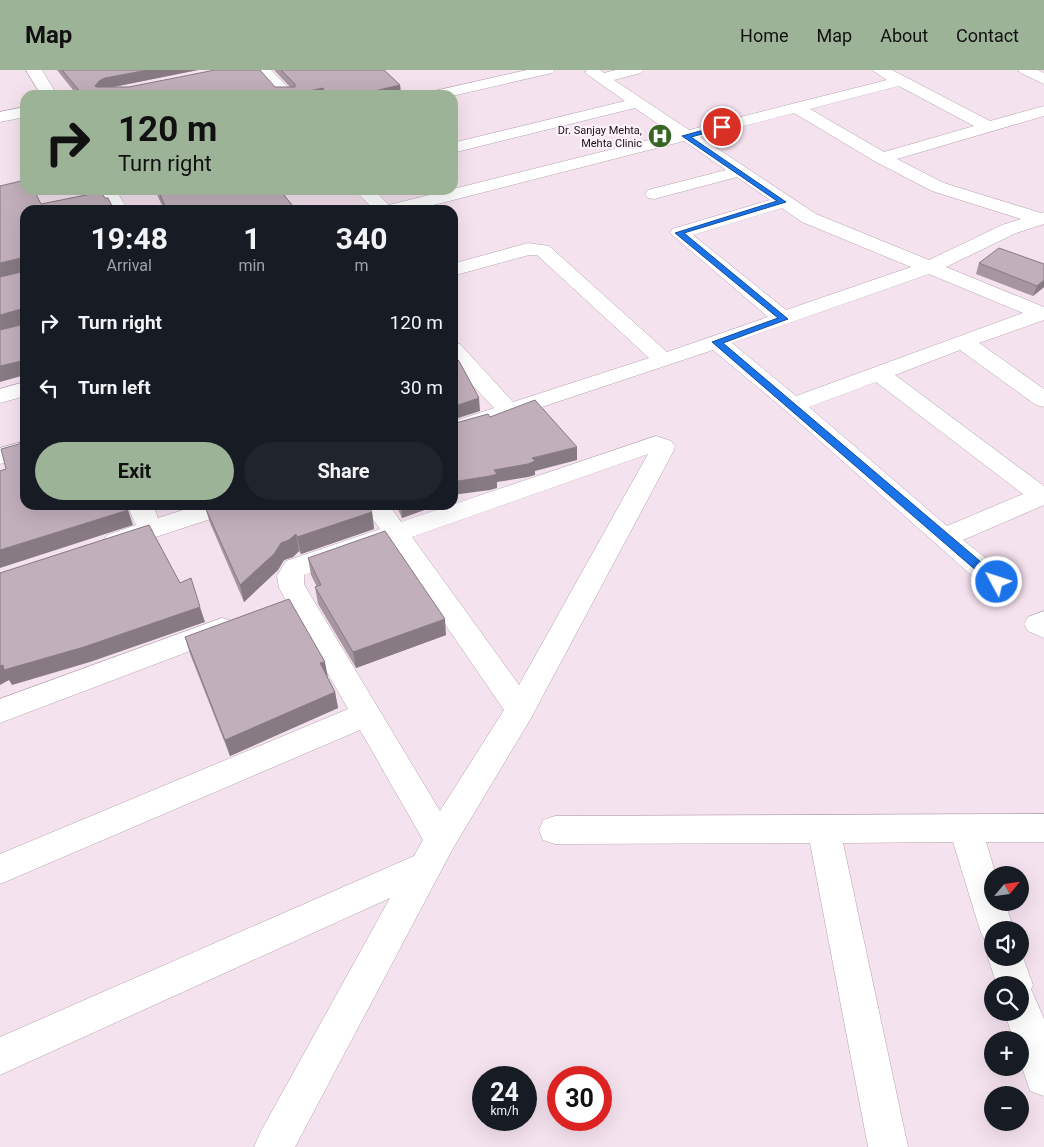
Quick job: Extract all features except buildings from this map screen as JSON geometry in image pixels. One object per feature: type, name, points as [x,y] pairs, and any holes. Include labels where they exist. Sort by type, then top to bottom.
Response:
[{"type":"street","points":[[34,70],[46,90]]},
{"type":"street","points":[[263,70],[282,90]]},
{"type":"street","points":[[458,90],[547,70]]},
{"type":"street","points":[[596,74],[636,70]]},
{"type":"street","points":[[880,70],[990,128]]},
{"type":"street","points":[[1026,70],[1044,78]]},
{"type":"street","points":[[596,74],[782,202],[826,226],[1043,313]]},
{"type":"street","points":[[458,193],[901,81]]},
{"type":"street","points":[[458,147],[637,102]]},
{"type":"street","points":[[796,108],[882,158],[938,187],[1042,218]]},
{"type":"street","points":[[882,158],[1044,111]]},
{"type":"street","points":[[0,117],[20,113]]},
{"type":"street","points":[[654,194],[737,172]]},
{"type":"street","points":[[369,195],[379,205]]},
{"type":"street","points":[[412,205],[452,195]]},
{"type":"street","points":[[782,202],[679,233],[784,319]]},
{"type":"street","points":[[458,428],[717,342],[930,267],[1009,230],[1042,218]]},
{"type":"street","points":[[458,268],[528,249],[542,250],[664,360]]},
{"type":"street","points":[[793,406],[1043,313]]},
{"type":"street","points":[[717,342],[997,582]]},
{"type":"street","points":[[964,343],[1044,400]]},
{"type":"street","points":[[458,355],[509,411]]},
{"type":"street","points":[[880,374],[1043,496]]},
{"type":"street","points":[[0,396],[20,390]]},
{"type":"street","points":[[274,1147],[433,853],[520,710],[663,446],[656,443],[652,444],[295,568],[290,573],[289,580],[299,600],[365,715],[433,853]]},
{"type":"street","points":[[0,456],[20,450]]},
{"type":"street","points":[[944,538],[1043,496]]},
{"type":"street","points":[[142,510],[151,530]]},
{"type":"street","points":[[94,548],[211,510]]},
{"type":"street","points":[[380,510],[520,710]]},
{"type":"street","points":[[271,610],[299,600]]},
{"type":"street","points":[[0,711],[243,621]]},
{"type":"street","points":[[1044,621],[1038,624],[1044,628]]},
{"type":"street","points":[[0,869],[365,715]]},
{"type":"street","points":[[555,830],[1044,828]]},
{"type":"street","points":[[965,829],[994,921]]},
{"type":"street","points":[[824,830],[888,1147]]},
{"type":"street","points":[[0,1056],[433,853]]},
{"type":"street","points":[[1026,1021],[1044,1077]]},
{"type":"place","name":"Dr. Sanjay Mehta, Mehta Clinic","points":[[660,136]]},
{"type":"route","points":[[722,127],[686,136],[782,202],[681,231],[679,234],[784,319],[717,342],[997,582]]}]
